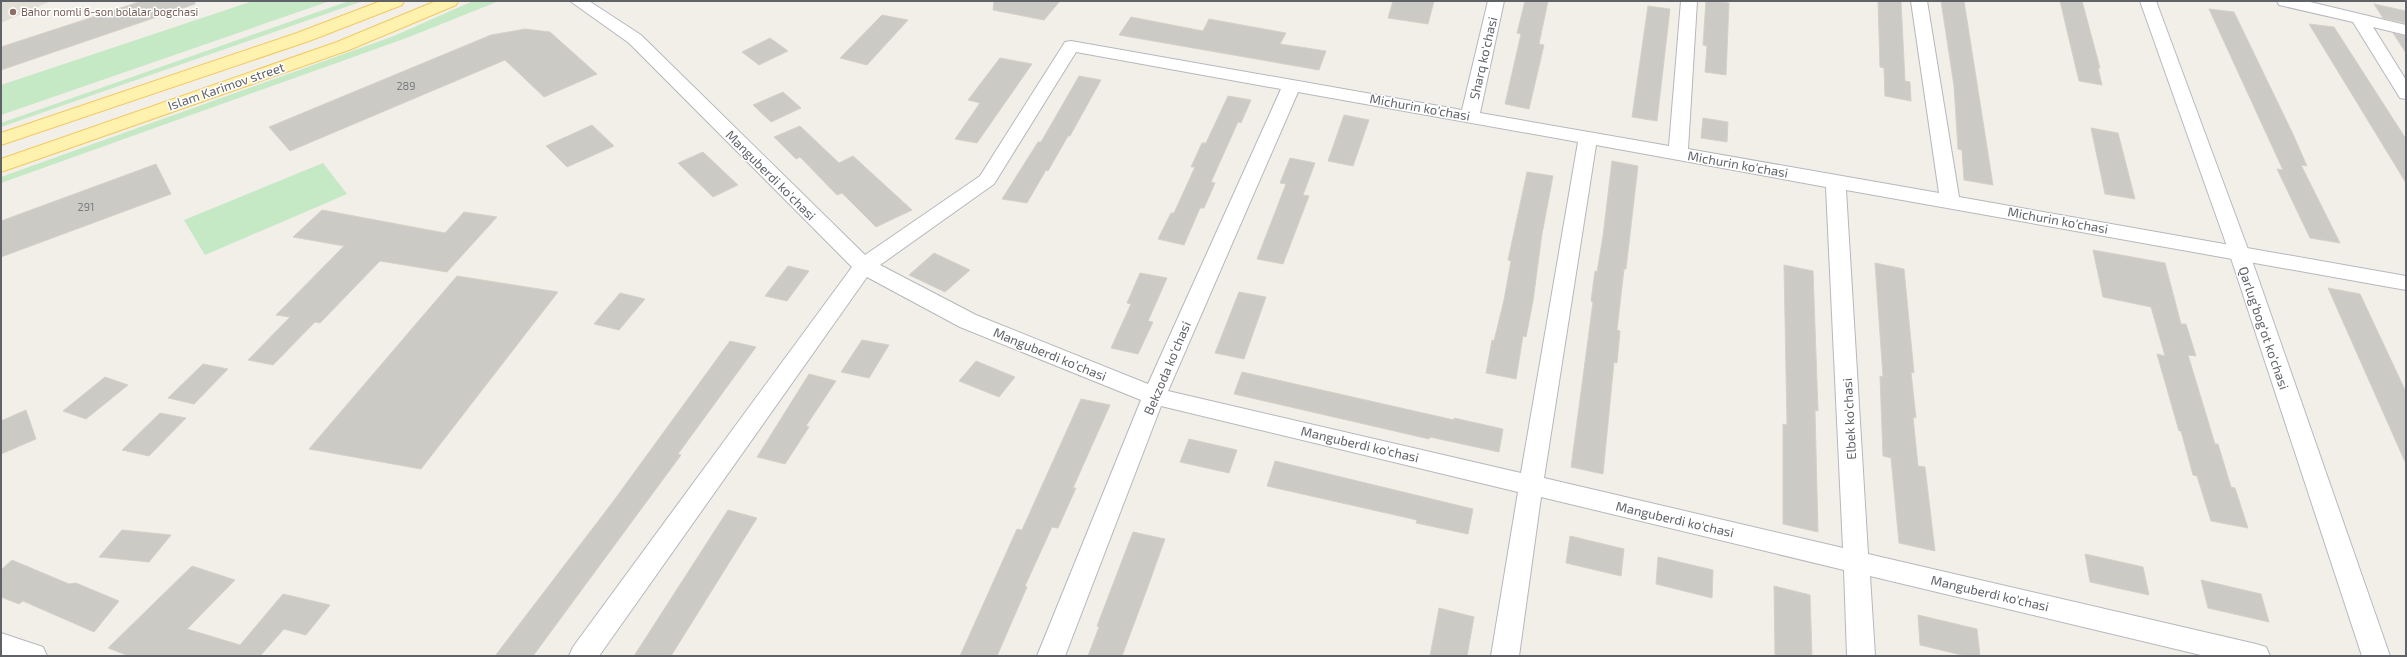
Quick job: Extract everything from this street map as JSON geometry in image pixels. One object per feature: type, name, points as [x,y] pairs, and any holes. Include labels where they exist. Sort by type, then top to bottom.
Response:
[{"type":"main road","name":"Islam Karimov street","points":[[1,139],[303,37],[396,1]]},
{"type":"main road","name":"Islam Karimov street","points":[[1,166],[343,46],[450,1]]},
{"type":"street","name":"Manguberdi ko'chasi","points":[[578,1],[635,39],[864,266],[968,321],[1154,396],[2256,656]]},
{"type":"street","name":"Sharq ko'chasi","points":[[1470,116],[1496,1]]},
{"type":"street","points":[[1678,153],[1689,1]]},
{"type":"street","points":[[1919,1],[1950,202]]},
{"type":"street","name":"Qarlug‘bog‘ot ko‘chasi","points":[[2148,1],[2239,252],[2376,656]]},
{"type":"street","points":[[2285,1],[2406,30]]},
{"type":"street","points":[[2359,19],[2406,94]]},
{"type":"street","name":"Michurin ko'chasi","points":[[864,266],[987,180],[1071,46],[2239,252],[2406,283]]},
{"type":"street","name":"Bekzoda ko'chasi","points":[[1051,656],[1154,396],[1292,84]]},
{"type":"street","points":[[1505,656],[1531,485],[1588,137]]},
{"type":"street","name":"Elbek ko'chasi","points":[[1836,181],[1857,562],[1860,656]]},
{"type":"street","points":[[584,656],[864,266]]},
{"type":"street","points":[[1,645],[33,656]]},
{"type":"shaded area","name":"Bahor nomli 6-son bolalar bogchasi","points":[[1,1],[51,1],[1,23]]},
{"type":"green space","points":[[253,1],[330,1],[1,115],[1,85]]},
{"type":"green space","points":[[349,1],[363,1],[1,127],[1,123]]},
{"type":"green space","points":[[473,1],[499,1],[409,37],[1,183],[1,177],[394,36]]},
{"type":"green space","points":[[323,163],[347,194],[205,255],[184,220]]},
{"type":"building","points":[[142,1],[195,1],[195,4],[1,70],[1,47]]},
{"type":"building","points":[[994,1],[1060,1],[1044,20],[993,10]]},
{"type":"building","points":[[1393,1],[1434,1],[1428,24],[1388,18]]},
{"type":"building","points":[[1525,1],[1548,1],[1539,44],[1544,45],[1529,109],[1505,104],[1521,34],[1517,33]]},
{"type":"building","points":[[1706,1],[1729,3],[1726,75],[1705,72],[1707,46],[1703,45]]},
{"type":"building","points":[[1878,1],[1901,1],[1905,81],[1910,82],[1911,101],[1885,96],[1884,68],[1880,67]]},
{"type":"building","points":[[1941,1],[1964,1],[1993,185],[1964,180],[1962,150],[1958,149],[1954,86]]},
{"type":"building","points":[[2060,1],[2082,1],[2100,68],[2098,68],[2102,85],[2079,81]]},
{"type":"building","points":[[2374,4],[2406,11],[2406,23],[2383,18]]},
{"type":"building","points":[[1648,6],[1670,9],[1657,121],[1632,117]]},
{"type":"building","points":[[2209,9],[2234,12],[2307,166],[2301,165],[2340,243],[2310,238],[2277,169],[2283,170]]},
{"type":"building","points":[[882,15],[908,20],[867,65],[840,58]]},
{"type":"building","points":[[1131,17],[1203,31],[1209,19],[1286,33],[1280,44],[1326,51],[1319,70],[1119,35]]},
{"type":"building","points":[[2309,24],[2334,27],[2406,139],[2406,183]]},
{"type":"building","points":[[525,29],[550,32],[597,74],[544,97],[505,60],[290,151],[269,127],[491,35]]},
{"type":"building","points":[[2393,33],[2406,36],[2406,53]]},
{"type":"building","points":[[770,38],[788,51],[759,65],[742,52]]},
{"type":"building","points":[[1000,58],[1032,64],[977,143],[955,139],[980,103],[968,100]]},
{"type":"building","points":[[1079,76],[1101,80],[1070,136],[1068,136],[1048,171],[1046,170],[1027,203],[1002,199],[1038,142],[1041,142]]},
{"type":"building","points":[[783,92],[801,108],[771,122],[753,105]]},
{"type":"building","points":[[1228,96],[1251,100],[1241,123],[1238,122],[1211,182],[1215,183],[1204,208],[1200,208],[1184,245],[1158,239],[1171,213],[1174,213],[1195,167],[1191,167],[1202,143],[1206,143]]},
{"type":"building","points":[[1344,115],[1369,120],[1353,166],[1328,161]]},
{"type":"building","points":[[1703,118],[1728,122],[1727,142],[1701,138]]},
{"type":"building","points":[[592,125],[614,146],[567,167],[546,146]]},
{"type":"building","points":[[800,126],[839,163],[853,156],[912,210],[876,227],[842,193],[837,195],[800,157],[796,159],[774,137]]},
{"type":"building","points":[[2091,128],[2118,133],[2135,199],[2105,194]]},
{"type":"building","points":[[703,152],[738,185],[713,197],[678,163]]},
{"type":"building","points":[[1290,158],[1315,163],[1303,195],[1309,196],[1283,264],[1257,259],[1286,184],[1280,183]]},
{"type":"building","points":[[1612,161],[1638,166],[1617,330],[1620,331],[1617,363],[1614,362],[1603,474],[1571,467],[1593,302],[1591,301],[1595,271],[1597,272],[1603,236]]},
{"type":"building","points":[[156,164],[171,194],[1,257],[1,221]]},
{"type":"building","points":[[1527,172],[1553,176],[1542,234],[1533,301],[1526,337],[1523,336],[1516,379],[1486,373],[1492,340],[1494,341],[1504,300],[1511,261],[1508,260]]},
{"type":"building","points":[[322,210],[445,233],[464,212],[497,217],[447,272],[380,261],[320,323],[315,322],[273,365],[248,360],[290,317],[276,315],[344,246],[293,237]]},
{"type":"building","points":[[2093,250],[2165,263],[2181,324],[2186,324],[2196,356],[2188,355],[2215,444],[2218,444],[2231,487],[2235,488],[2248,528],[2211,521],[2197,476],[2193,475],[2157,354],[2165,356],[2151,307],[2103,297]]},
{"type":"building","points":[[934,253],[970,270],[945,292],[909,275]]},
{"type":"building","points":[[1875,263],[1904,269],[1914,373],[1911,372],[1916,418],[1913,417],[1918,466],[1925,467],[1935,551],[1899,543],[1891,458],[1883,456],[1880,376],[1883,377]]},
{"type":"building","points":[[1784,265],[1813,271],[1818,411],[1815,410],[1818,532],[1783,524],[1783,424],[1787,425]]},
{"type":"building","points":[[788,266],[809,271],[787,301],[765,296]]},
{"type":"building","points":[[1140,273],[1167,278],[1148,321],[1153,322],[1138,354],[1111,348],[1131,304],[1127,303]]},
{"type":"building","points":[[457,276],[558,292],[421,469],[309,449]]},
{"type":"building","points":[[2328,288],[2360,294],[2406,392],[2406,464]]},
{"type":"building","points":[[1239,292],[1266,297],[1244,359],[1215,353]]},
{"type":"building","points":[[620,293],[645,299],[619,330],[594,324]]},
{"type":"building","points":[[862,340],[889,345],[869,378],[841,372]]},
{"type":"building","points":[[730,341],[756,347],[678,454],[681,455],[533,656],[495,656],[612,503]]},
{"type":"building","points":[[976,361],[1015,377],[999,397],[959,381]]},
{"type":"building","points":[[203,364],[228,369],[194,404],[168,398]]},
{"type":"building","points":[[1242,372],[1454,420],[1454,418],[1503,429],[1499,452],[1430,437],[1429,439],[1234,394]]},
{"type":"building","points":[[809,374],[836,381],[806,426],[809,427],[785,464],[757,457]]},
{"type":"building","points":[[105,377],[128,385],[86,419],[63,411]]},
{"type":"building","points":[[1081,399],[1110,405],[1073,488],[1076,488],[1058,528],[1052,527],[1025,586],[1027,587],[997,656],[960,656],[1017,529],[1022,530]]},
{"type":"building","points":[[26,410],[36,439],[1,454],[1,421]]},
{"type":"building","points":[[160,413],[186,418],[149,456],[122,450]]},
{"type":"building","points":[[1189,439],[1237,450],[1229,473],[1180,462]]},
{"type":"building","points":[[1275,461],[1473,509],[1468,534],[1416,523],[1417,520],[1267,486]]},
{"type":"building","points":[[728,510],[757,518],[671,656],[634,656]]},
{"type":"building","points":[[122,530],[171,535],[149,562],[99,557]]},
{"type":"building","points":[[1133,532],[1165,539],[1122,656],[1088,656],[1099,627],[1097,626]]},
{"type":"building","points":[[1570,536],[1624,549],[1621,576],[1566,563]]},
{"type":"building","points":[[2085,554],[2143,567],[2149,595],[2090,582]]},
{"type":"building","points":[[1658,557],[1713,570],[1712,598],[1656,584]]},
{"type":"building","points":[[12,560],[69,584],[76,583],[119,601],[94,632],[23,601],[19,604],[1,597],[1,570]]},
{"type":"building","points":[[192,566],[235,580],[187,629],[240,645],[283,594],[330,605],[306,635],[284,629],[260,656],[129,656],[108,648]]},
{"type":"building","points":[[2201,580],[2261,594],[2269,622],[2208,608]]},
{"type":"building","points":[[1774,586],[1810,595],[1812,656],[1775,656]]},
{"type":"building","points":[[1439,608],[1474,617],[1467,656],[1430,656]]},
{"type":"building","points":[[1918,615],[1977,629],[1980,656],[1966,656],[1920,645]]},
{"type":"place","name":"Bahor nomli 6-son bolalar bogchasi","points":[[13,12]]}]
